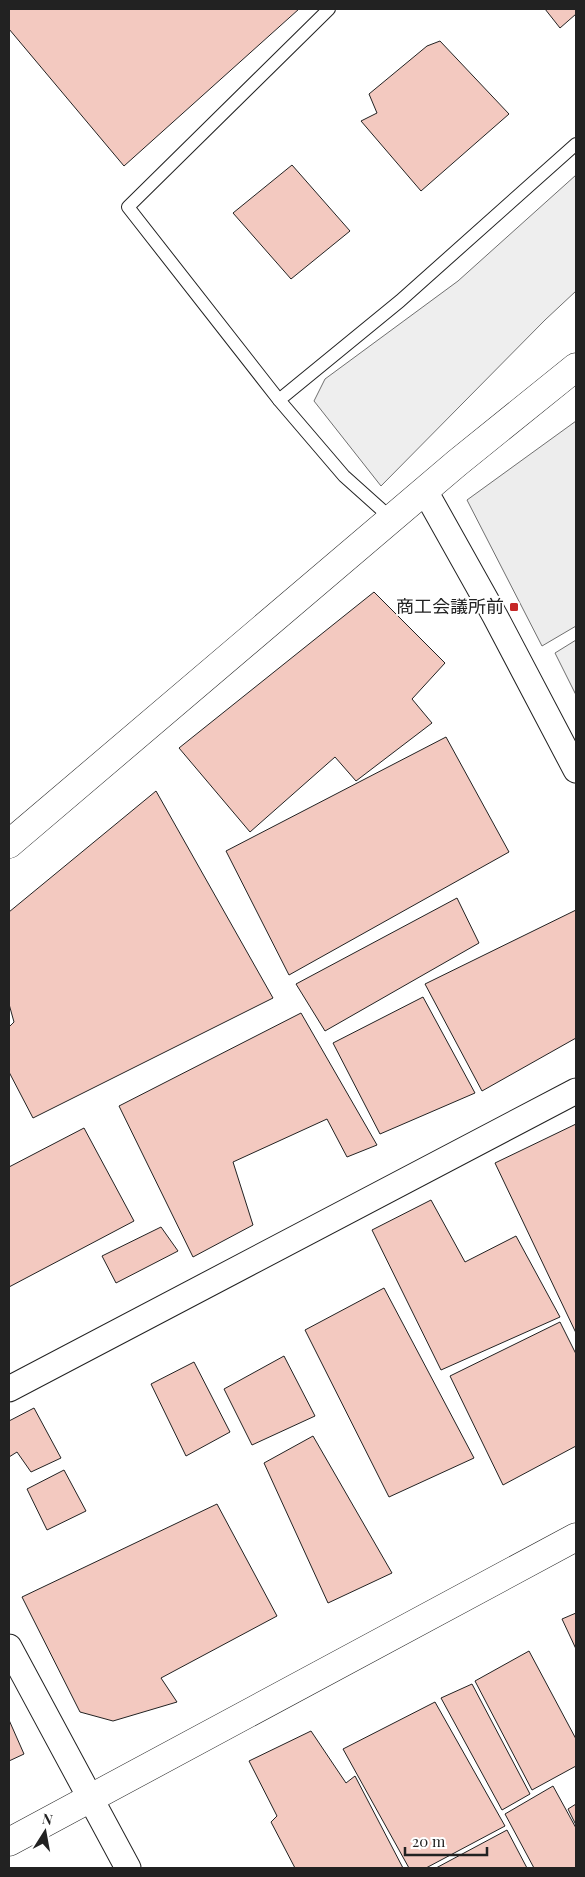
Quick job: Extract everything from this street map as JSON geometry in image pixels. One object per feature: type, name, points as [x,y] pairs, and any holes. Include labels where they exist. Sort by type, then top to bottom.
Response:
[{"type":"street","points":[[9,844],[425,491],[576,367]]},
{"type":"street","points":[[425,491],[495,616],[576,770]]},
{"type":"street","points":[[9,1389],[576,1091]]},
{"type":"street","points":[[9,1842],[576,1537]]},
{"type":"street","points":[[9,1647],[128,1868]]},
{"type":"lane","points":[[329,9],[128,206],[279,400],[344,476],[392,519]]},
{"type":"lane","points":[[279,400],[400,301],[576,144]]},
{"type":"shaded area","points":[[576,175],[576,291],[381,486],[314,401],[325,379],[458,281]]},
{"type":"shaded area","points":[[576,421],[576,626],[542,646],[467,500]]},
{"type":"shaded area","points":[[576,640],[576,695],[555,653]]},
{"type":"building","points":[[9,9],[299,9],[124,166],[9,29]]},
{"type":"building","points":[[545,9],[576,9],[576,14],[560,28]]},
{"type":"building","points":[[440,41],[509,114],[421,191],[361,121],[377,113],[369,94],[427,46]]},
{"type":"building","points":[[292,165],[350,231],[291,279],[233,213]]},
{"type":"building","points":[[374,592],[445,663],[412,699],[432,723],[356,781],[335,757],[250,832],[179,748]]},
{"type":"building","points":[[446,737],[509,852],[289,975],[226,851]]},
{"type":"building","points":[[156,791],[273,998],[33,1118],[9,1072],[9,1027],[14,1022],[9,1004],[9,912]]},
{"type":"building","points":[[457,898],[479,943],[325,1031],[296,984]]},
{"type":"building","points":[[576,910],[576,1038],[482,1091],[425,984]]},
{"type":"building","points":[[423,997],[475,1093],[380,1134],[333,1043]]},
{"type":"building","points":[[301,1013],[377,1145],[347,1157],[327,1119],[233,1162],[253,1225],[193,1257],[119,1106]]},
{"type":"building","points":[[576,1124],[576,1333],[495,1163]]},
{"type":"building","points":[[84,1128],[134,1221],[9,1287],[9,1167]]},
{"type":"building","points":[[431,1200],[465,1262],[516,1236],[560,1317],[441,1370],[372,1230]]},
{"type":"building","points":[[161,1227],[178,1251],[116,1283],[102,1256]]},
{"type":"building","points":[[384,1288],[474,1458],[389,1497],[305,1330]]},
{"type":"building","points":[[560,1322],[576,1354],[576,1446],[503,1485],[450,1376]]},
{"type":"building","points":[[284,1356],[315,1416],[252,1445],[224,1389]]},
{"type":"building","points":[[194,1362],[230,1432],[186,1456],[151,1384]]},
{"type":"building","points":[[34,1408],[61,1458],[31,1472],[17,1452],[9,1457],[9,1421]]},
{"type":"building","points":[[313,1436],[392,1573],[328,1603],[264,1463]]},
{"type":"building","points":[[64,1470],[86,1511],[47,1530],[27,1489]]},
{"type":"building","points":[[217,1504],[277,1616],[161,1678],[177,1702],[113,1721],[80,1712],[22,1597]]},
{"type":"building","points":[[576,1613],[576,1649],[562,1619]]},
{"type":"building","points":[[529,1651],[576,1739],[576,1766],[532,1790],[475,1681]]},
{"type":"building","points":[[472,1684],[530,1794],[502,1810],[441,1698]]},
{"type":"building","points":[[435,1702],[505,1826],[426,1868],[409,1868],[343,1749]]},
{"type":"building","points":[[9,1720],[24,1754],[9,1761]]},
{"type":"building","points":[[311,1731],[346,1783],[355,1776],[403,1868],[295,1868],[271,1822],[277,1816],[249,1761]]},
{"type":"building","points":[[553,1786],[576,1828],[576,1868],[534,1868],[505,1814]]},
{"type":"building","points":[[576,1804],[576,1825],[568,1809]]},
{"type":"building","points":[[507,1830],[527,1868],[436,1868]]},
{"type":"place","name":"商工会議所前","points":[[514,607]]}]
